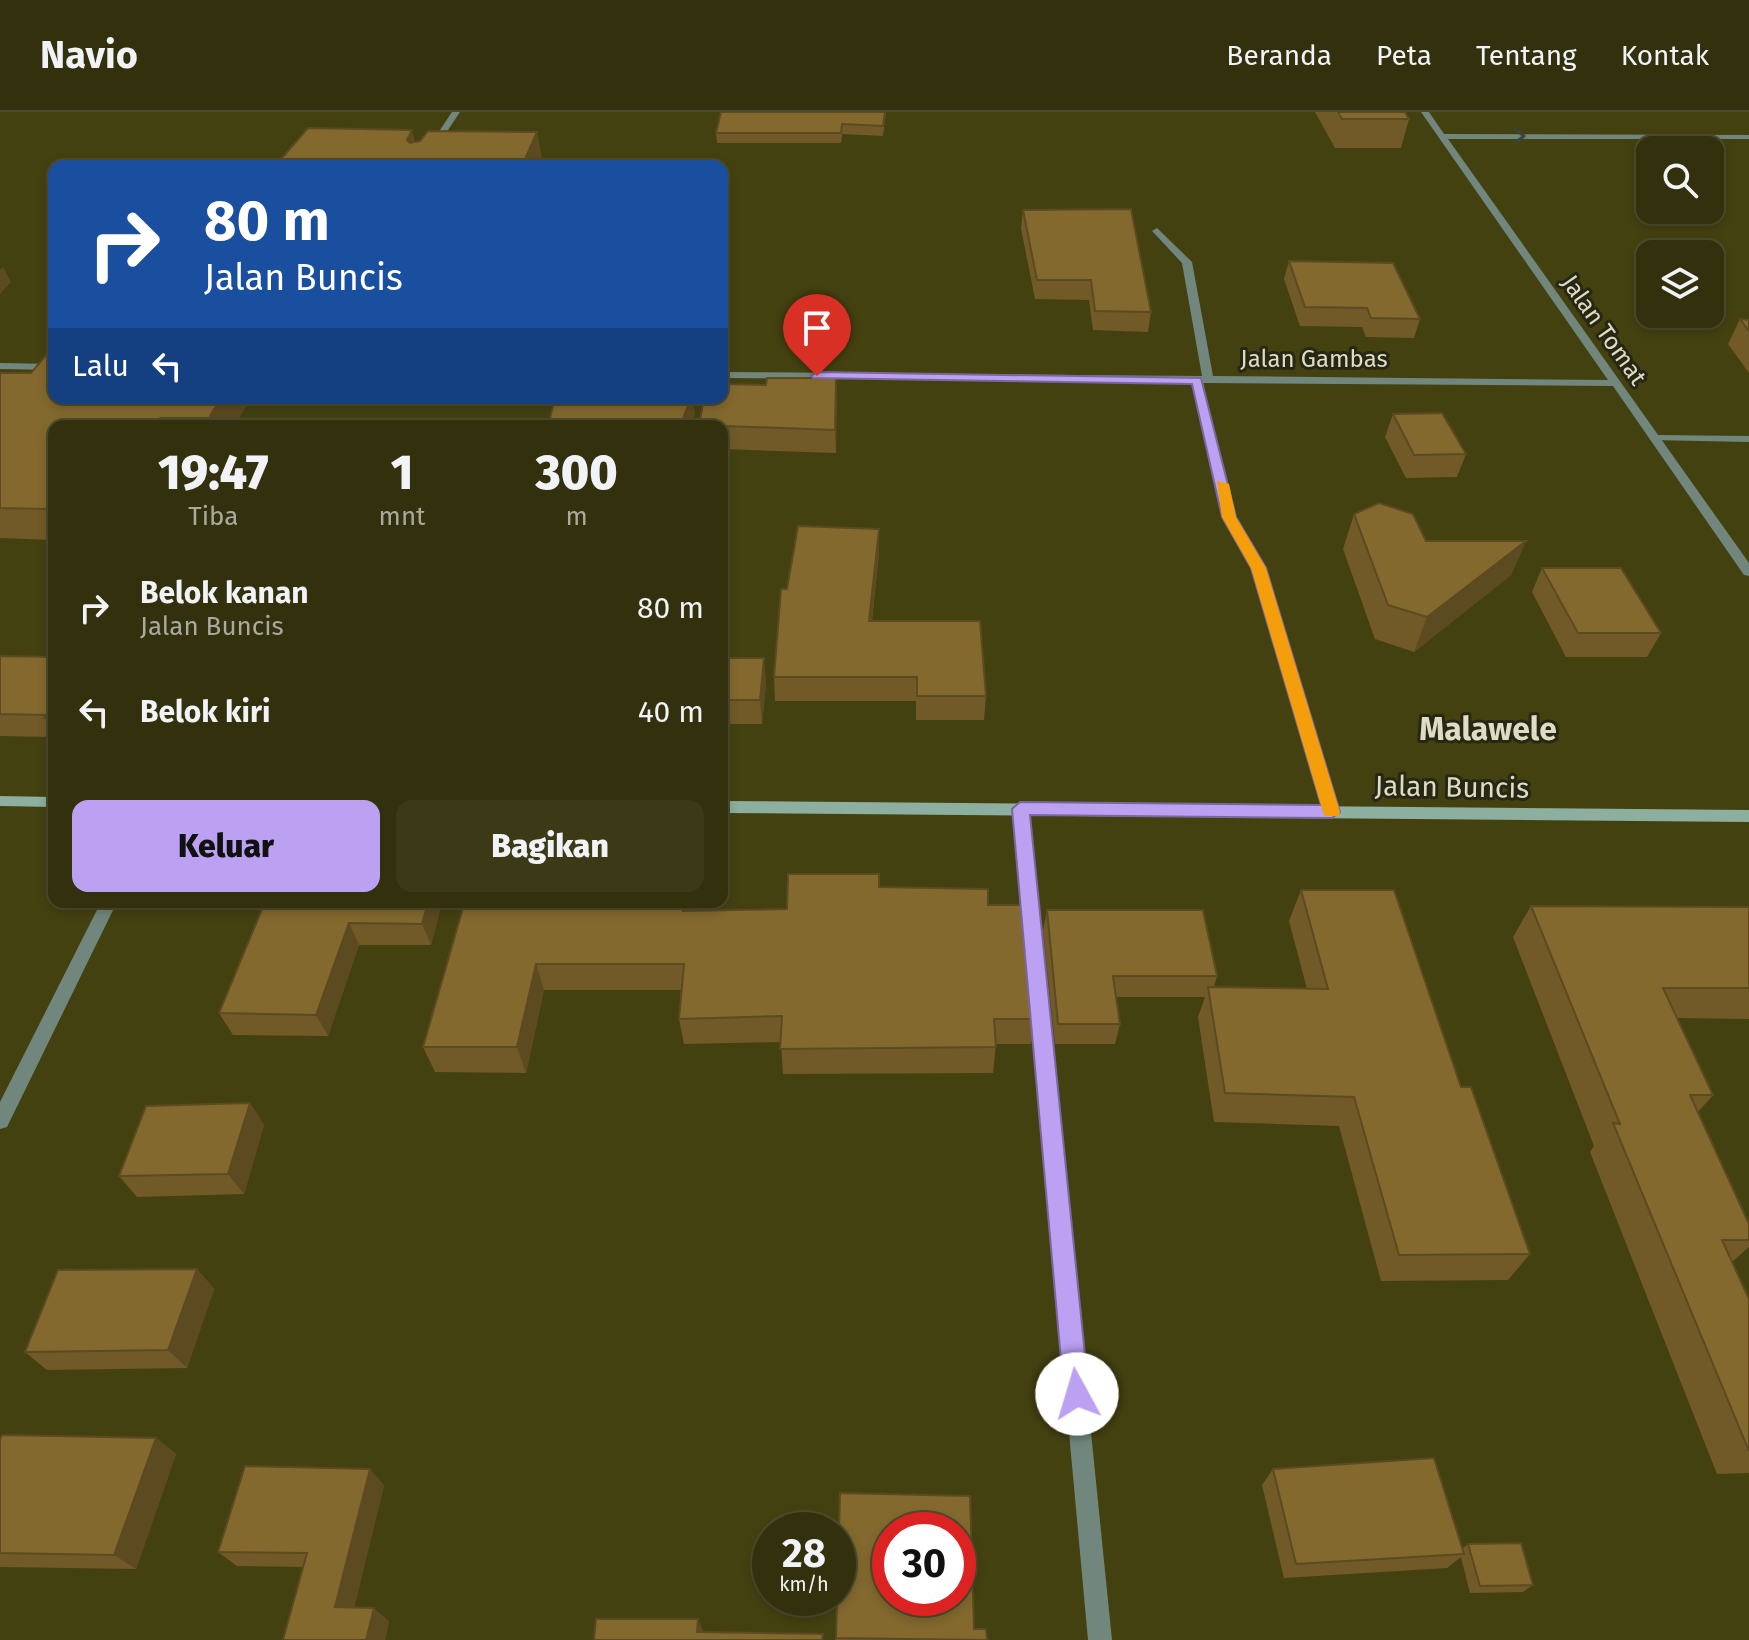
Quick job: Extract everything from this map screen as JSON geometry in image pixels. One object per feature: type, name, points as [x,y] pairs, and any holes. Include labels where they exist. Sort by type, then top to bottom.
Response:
[{"type":"street","points":[[424,160],[456,112]]},
{"type":"street","name":"Jalan Tomat","points":[[1425,112],[1749,572]]},
{"type":"street","points":[[1441,136],[1749,137]]},
{"type":"street","points":[[1157,231],[1187,262],[1202,380],[1229,517],[1258,568],[1332,812]]},
{"type":"street","points":[[0,366],[48,367]]},
{"type":"street","name":"Jalan Gambas","points":[[728,375],[1617,383]]},
{"type":"street","points":[[1655,438],[1749,439]]},
{"type":"street","points":[[0,801],[48,802]]},
{"type":"street","name":"Jalan Buncis","points":[[728,807],[1749,816]]},
{"type":"street","points":[[1020,809],[1100,1640]]},
{"type":"street","points":[[0,1121],[106,908]]},
{"type":"building","points":[[721,112],[885,112],[883,126],[842,124],[841,133],[716,133]]},
{"type":"building","points":[[1338,112],[1405,112],[1409,119],[1342,119]]},
{"type":"building","points":[[308,128],[412,130],[407,140],[410,143],[420,141],[428,131],[537,132],[525,160],[280,160]]},
{"type":"building","points":[[1131,209],[1151,312],[1095,311],[1091,280],[1037,280],[1023,210]]},
{"type":"building","points":[[1289,261],[1393,263],[1420,319],[1371,318],[1367,308],[1305,307]]},
{"type":"building","points":[[1740,319],[1749,320],[1749,331]]},
{"type":"building","points":[[48,353],[48,404],[217,404],[209,418],[48,420],[48,506],[46,509],[0,508],[0,373],[31,373]]},
{"type":"building","points":[[767,378],[836,378],[835,430],[728,426],[728,420],[700,420],[703,404],[728,404],[728,384],[766,385]]},
{"type":"building","points":[[554,404],[689,404],[682,420],[550,420]]},
{"type":"building","points":[[1442,413],[1466,454],[1414,455],[1393,414]]},
{"type":"building","points":[[1379,503],[1413,514],[1426,541],[1526,541],[1427,617],[1388,605],[1354,514]]},
{"type":"building","points":[[798,526],[879,529],[869,621],[980,621],[986,696],[917,696],[917,677],[774,677],[781,589],[787,589]]},
{"type":"building","points":[[1542,568],[1621,568],[1661,633],[1578,633]]},
{"type":"building","points":[[0,656],[48,657],[48,718],[44,718],[46,715],[0,714]]},
{"type":"building","points":[[728,658],[764,658],[760,700],[728,700]]},
{"type":"building","points":[[788,874],[879,874],[879,887],[988,889],[988,905],[1024,905],[1035,1019],[994,1019],[996,1047],[780,1049],[782,1016],[679,1019],[684,964],[536,964],[517,1047],[423,1047],[463,908],[787,909]]},
{"type":"building","points":[[1301,890],[1394,890],[1461,1087],[1471,1087],[1530,1254],[1399,1255],[1354,1097],[1225,1093],[1208,987],[1328,989]]},
{"type":"building","points":[[1531,906],[1749,907],[1749,988],[1663,988],[1713,1095],[1690,1095],[1749,1224],[1749,1240],[1722,1240],[1749,1299],[1749,1451],[1613,1123],[1620,1124]]},
{"type":"building","points":[[263,908],[426,908],[422,924],[349,923],[316,1015],[219,1013]]},
{"type":"building","points":[[1047,910],[1203,910],[1217,976],[1113,976],[1120,1024],[1058,1024]]},
{"type":"building","points":[[250,1103],[228,1174],[119,1176],[146,1106]]},
{"type":"building","points":[[197,1269],[168,1350],[25,1352],[58,1270]]},
{"type":"building","points":[[2,1435],[156,1438],[114,1555],[0,1553]]},
{"type":"building","points":[[1434,1458],[1464,1554],[1296,1564],[1273,1469]]},
{"type":"building","points":[[245,1466],[370,1469],[335,1607],[374,1608],[366,1640],[283,1640],[307,1553],[218,1552]]},
{"type":"building","points":[[840,1493],[970,1496],[970,1512],[872,1512],[872,1616],[974,1616],[974,1629],[986,1629],[987,1640],[836,1638],[837,1616],[856,1616],[856,1512],[839,1512]]},
{"type":"building","points":[[1521,1543],[1533,1585],[1480,1586],[1468,1544]]},
{"type":"building","points":[[596,1619],[698,1619],[697,1632],[823,1634],[822,1640],[594,1640]]},
{"type":"slow traffic","points":[[1222,484],[1229,517],[1258,568],[1332,812]]},
{"type":"district","name":"Malawele","points":[[1488,729]]},
{"type":"route","points":[[817,376],[1197,380],[1229,517],[1258,568],[1332,812],[1020,809],[1077,1394]]}]
